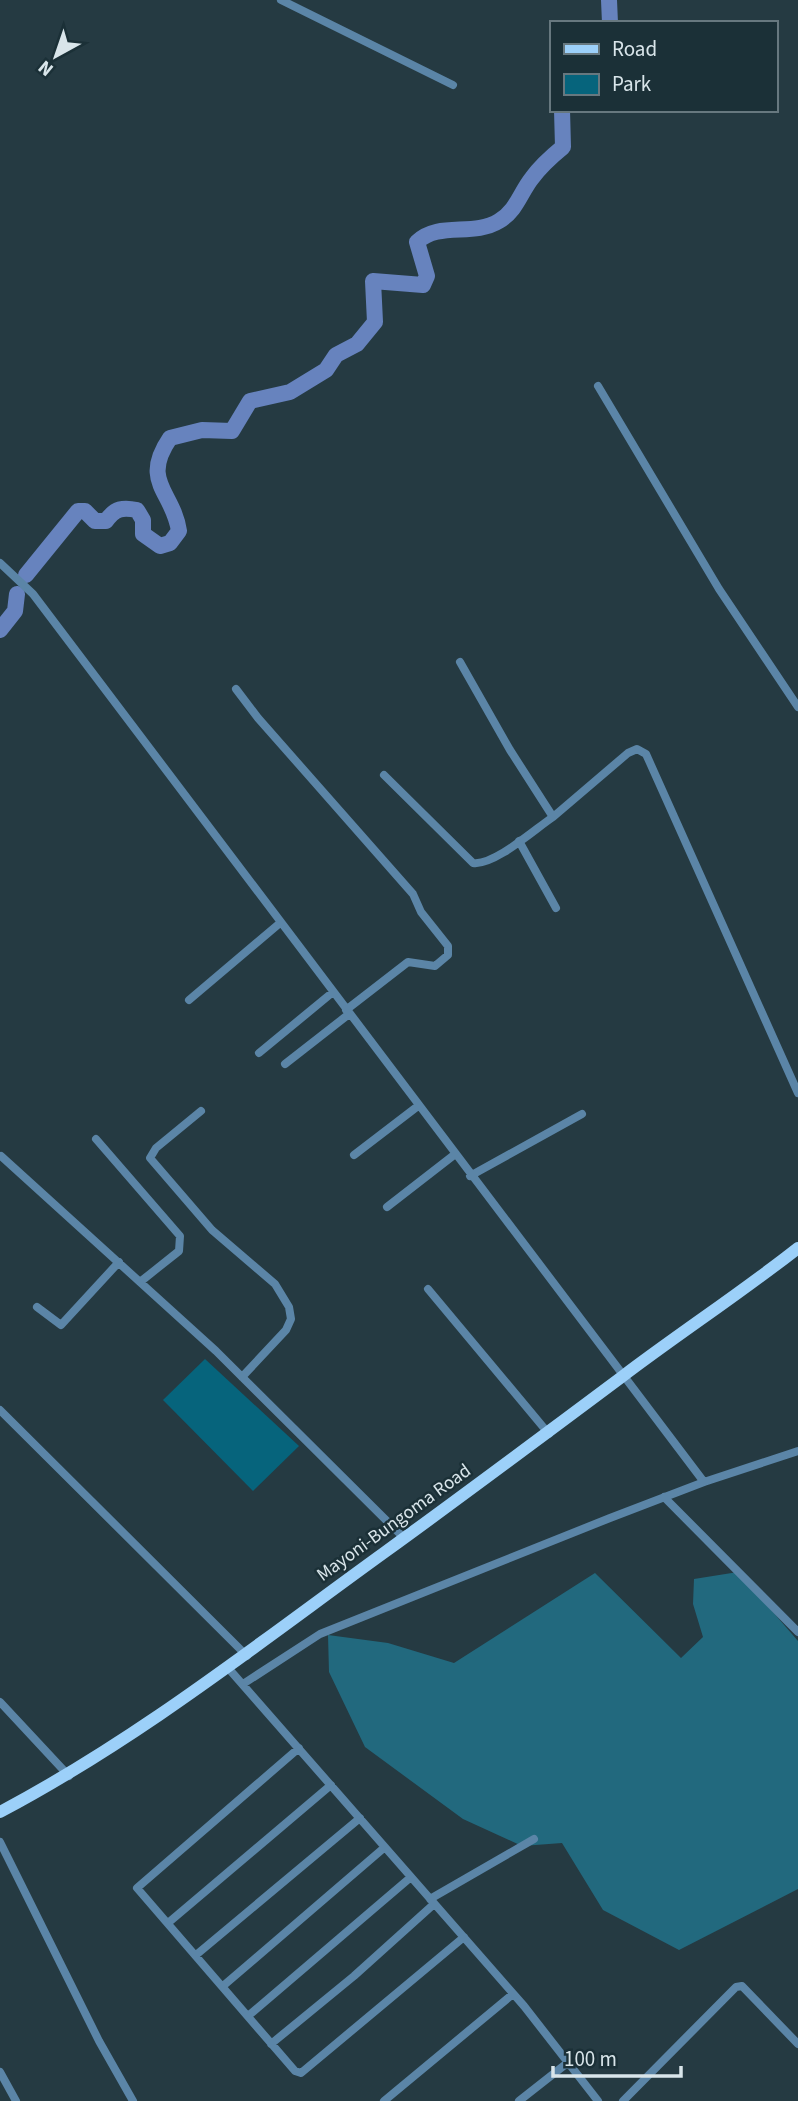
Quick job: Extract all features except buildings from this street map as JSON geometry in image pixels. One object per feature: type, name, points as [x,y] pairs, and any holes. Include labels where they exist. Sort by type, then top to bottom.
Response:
[{"type":"main road","name":"Mayoni-Bungoma Road","points":[[0,1812],[69,1776],[229,1669],[549,1434],[624,1375],[725,1305],[798,1248]]},
{"type":"street","points":[[281,0],[453,85]]},
{"type":"street","points":[[598,386],[719,589],[798,707]]},
{"type":"street","points":[[0,563],[33,594],[454,1155],[704,1482]]},
{"type":"street","points":[[460,662],[553,817]]},
{"type":"street","points":[[236,689],[258,718],[413,894],[421,912],[448,946],[448,955],[435,966],[408,962],[285,1064]]},
{"type":"street","points":[[384,775],[473,863],[488,861],[553,817],[628,753],[637,749],[646,754],[798,1093]]},
{"type":"street","points":[[519,841],[556,908]]},
{"type":"street","points":[[189,1000],[280,923]]},
{"type":"street","points":[[259,1053],[333,992]]},
{"type":"street","points":[[354,1155],[418,1106]]},
{"type":"street","points":[[201,1111],[156,1148],[150,1158],[212,1230],[275,1284],[289,1307],[292,1319],[286,1330],[242,1377]]},
{"type":"street","points":[[470,1176],[582,1114]]},
{"type":"street","points":[[96,1139],[180,1237],[179,1251],[140,1282]]},
{"type":"street","points":[[387,1207],[454,1155]]},
{"type":"street","points":[[1,1156],[242,1377],[404,1538]]},
{"type":"street","points":[[37,1307],[61,1325],[119,1262]]},
{"type":"street","points":[[428,1289],[549,1434]]},
{"type":"street","points":[[0,1409],[247,1656]]},
{"type":"street","points":[[243,1684],[320,1634],[664,1497],[798,1451]]},
{"type":"street","points":[[664,1497],[798,1632]]},
{"type":"street","points":[[229,1669],[513,1994],[598,2101]]},
{"type":"street","points":[[0,1702],[69,1776]]},
{"type":"street","points":[[299,1748],[138,1886],[139,1891],[197,1955],[271,2044],[295,2071],[302,2073],[464,1937]]},
{"type":"street","points":[[168,1923],[331,1785]]},
{"type":"street","points":[[197,1955],[360,1818]]},
{"type":"street","points":[[271,2044],[354,1976],[432,1901],[534,1839]]},
{"type":"street","points":[[0,1842],[99,2041],[133,2101]]},
{"type":"street","points":[[223,1986],[385,1847]]},
{"type":"street","points":[[248,2016],[411,1877]]},
{"type":"street","points":[[623,2101],[736,1987],[742,1986],[798,2044]]},
{"type":"street","points":[[384,2101],[513,1994]]},
{"type":"street","points":[[519,2101],[566,2064]]},
{"type":"street","points":[[0,2072],[16,2101]]},
{"type":"green space","points":[[205,1359],[299,1446],[253,1491],[163,1400]]},
{"type":"shaded area","points":[[738,1572],[798,1641],[798,1889],[679,1950],[603,1910],[562,1843],[522,1846],[463,1819],[365,1747],[329,1672],[328,1635],[388,1643],[454,1663],[595,1573],[681,1658],[703,1637],[693,1604],[694,1579]]},
{"type":"waterway","points":[[609,0],[610,21]]},
{"type":"waterway","points":[[26,575],[78,511],[85,511],[95,521],[106,521],[120,510],[137,510],[143,520],[143,534],[160,546],[170,543],[179,531],[176,517],[158,476],[158,465],[170,438],[202,430],[232,431],[250,401],[290,392],[326,370],[336,355],[357,344],[375,322],[373,281],[423,285],[427,276],[417,242],[435,232],[489,226],[510,212],[535,174],[563,147],[562,112]]},
{"type":"waterway","points":[[0,630],[15,611],[17,594]]}]
